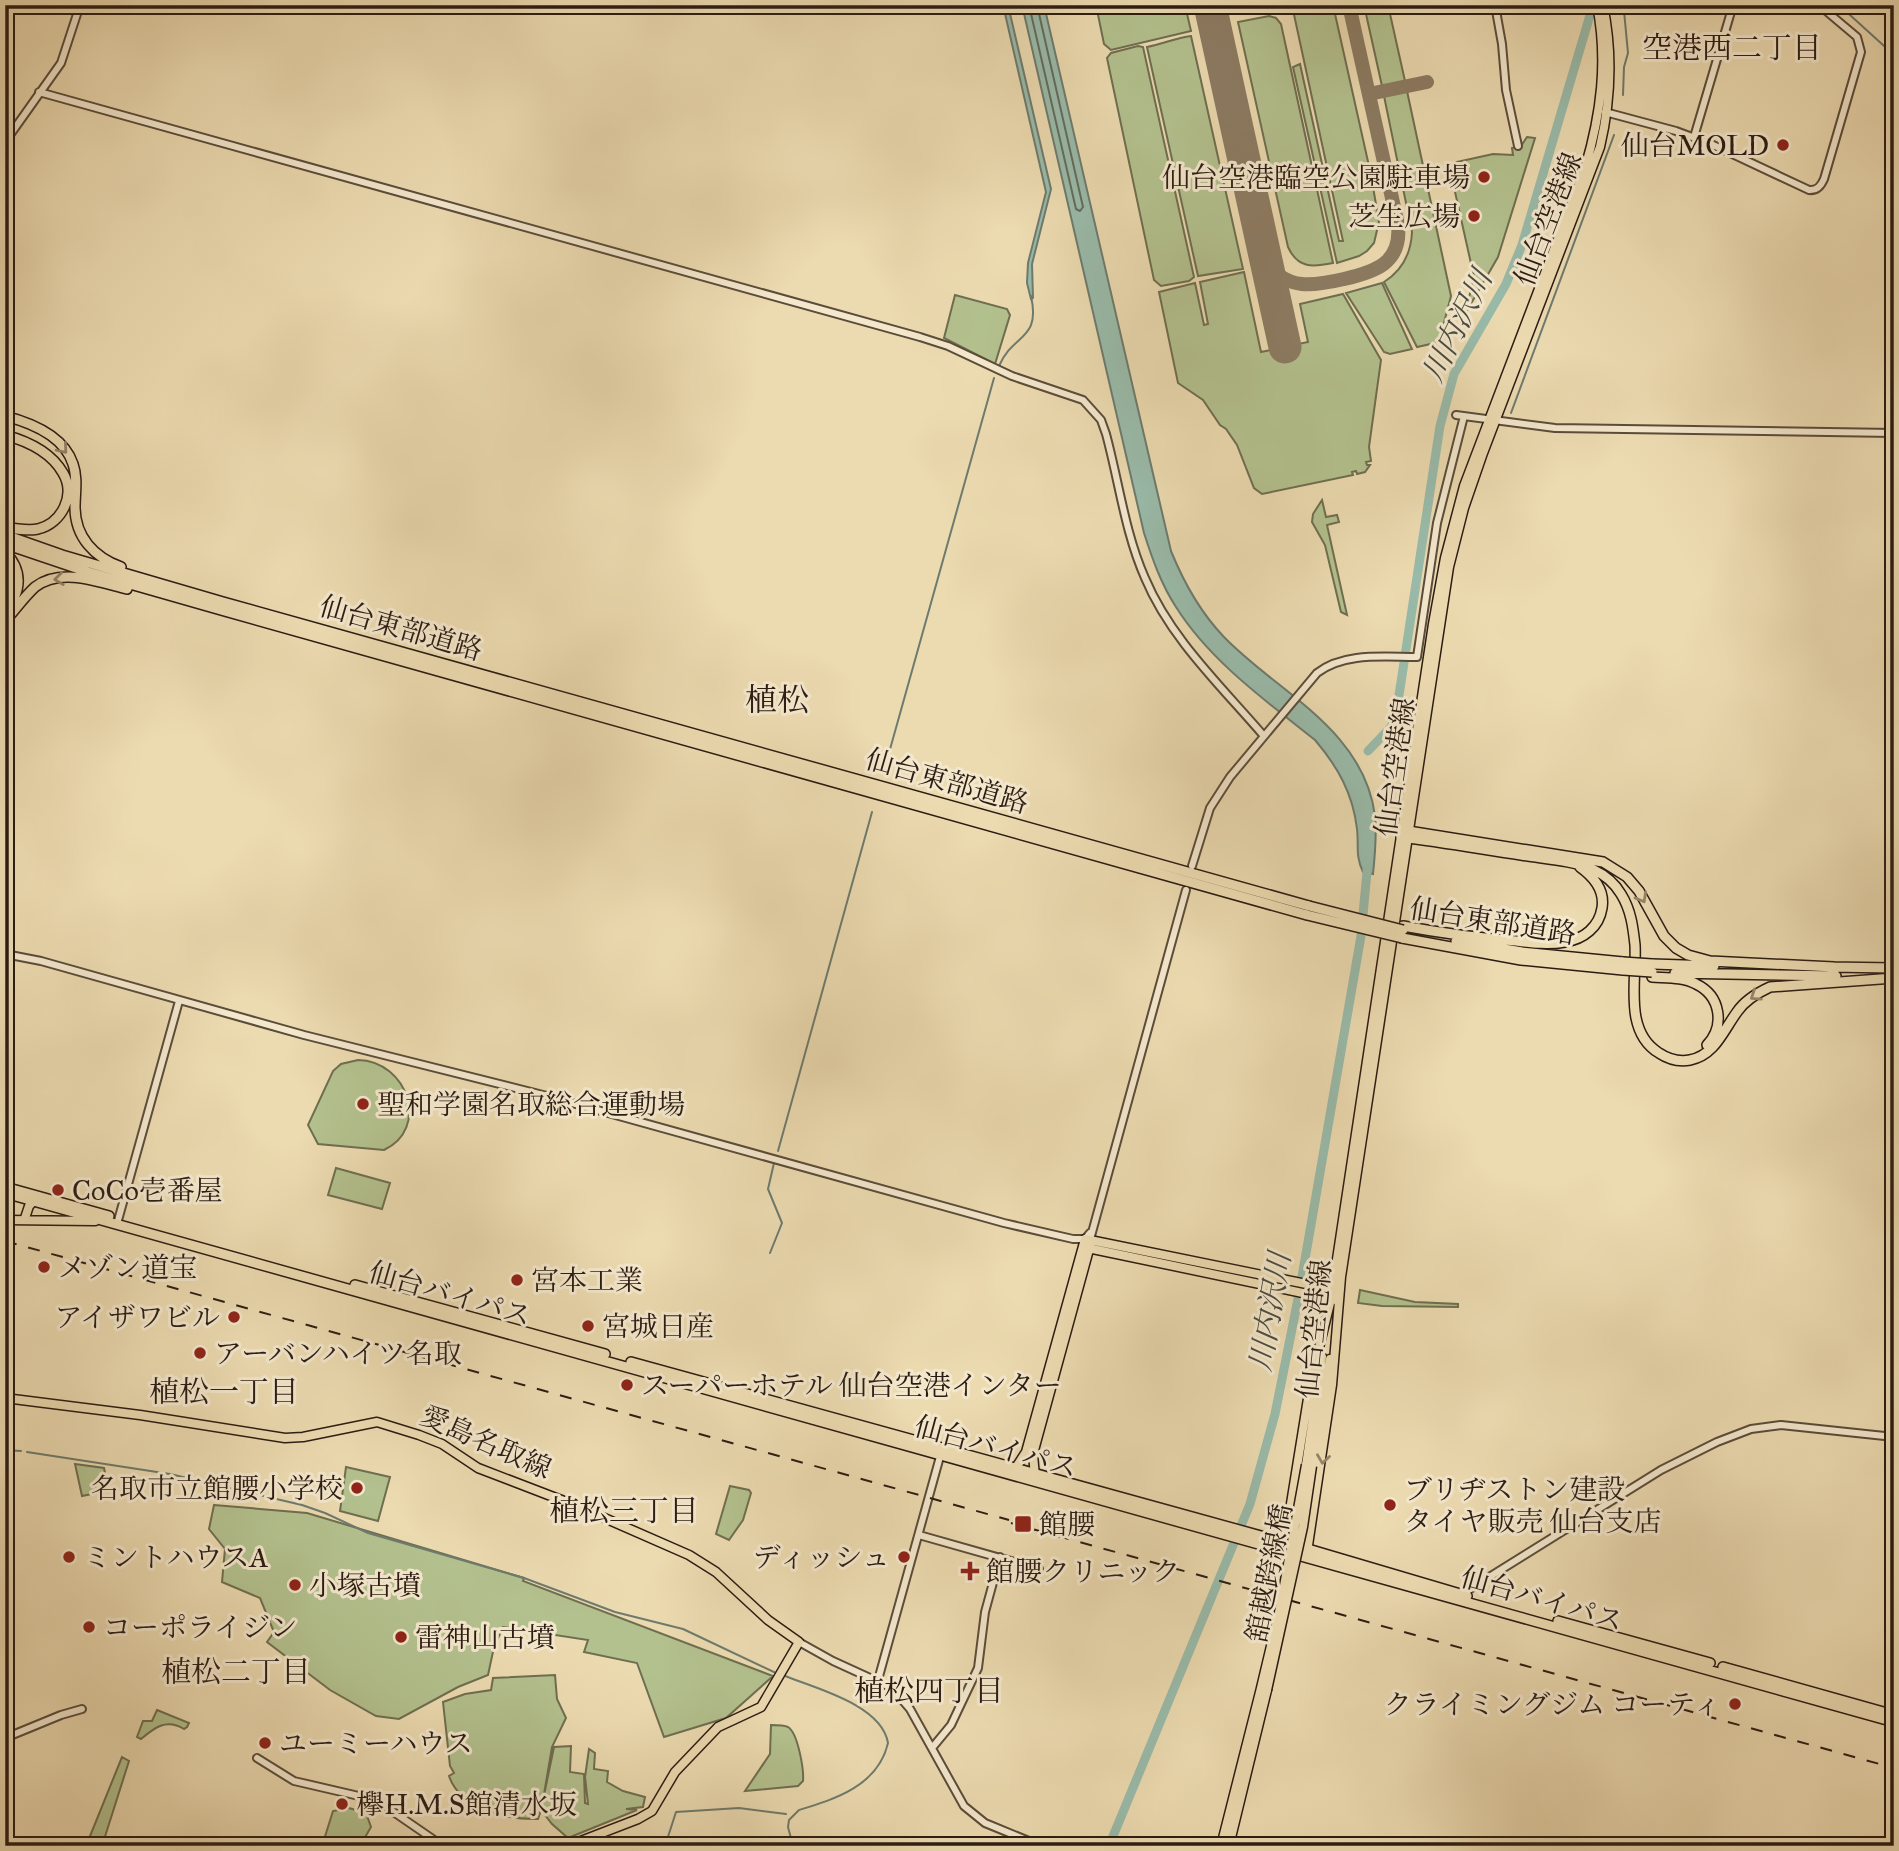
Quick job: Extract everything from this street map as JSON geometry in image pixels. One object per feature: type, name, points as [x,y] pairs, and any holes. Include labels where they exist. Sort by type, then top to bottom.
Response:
[{"type":"highway","points":[[5,416],[41,430],[67,452],[75,472],[77,527],[85,542],[98,555],[116,565],[222,606]]},
{"type":"highway","points":[[5,435],[25,441],[49,457],[63,472],[68,489],[65,507],[49,524],[31,530],[5,527]]},
{"type":"highway","name":"仙台東部道路","points":[[5,535],[222,606]]},
{"type":"highway","name":"仙台東部道路","points":[[5,544],[88,572],[222,606],[1308,911],[1403,931],[1623,969]]},
{"type":"highway","points":[[5,552],[15,565],[19,580],[16,594],[5,609]]},
{"type":"highway","points":[[5,621],[36,587],[60,578],[90,580],[222,606]]},
{"type":"highway","points":[[1405,834],[1589,860],[1612,866],[1627,877],[1639,891],[1664,936],[1688,955],[1720,961],[1835,967]]},
{"type":"highway","points":[[1405,834],[1576,864],[1591,868],[1603,876],[1617,888],[1631,917],[1637,1020],[1646,1041],[1667,1057],[1687,1060],[1707,1052],[1718,1041],[1742,1005],[1770,987],[1894,977]]},
{"type":"highway","points":[[1589,860],[1617,880],[1634,909],[1640,935],[1640,1011],[1650,1036],[1660,1047],[1679,1055],[1704,1047],[1714,1037],[1718,1023],[1717,1007],[1710,994],[1688,981],[1652,971]]},
{"type":"highway","points":[[1403,931],[1545,944],[1571,941],[1596,925],[1603,902],[1596,882],[1576,864]]},
{"type":"highway","name":"仙台東部道路","points":[[1308,911],[1365,921],[1467,952],[1562,965],[1752,975],[1894,977]]},
{"type":"highway","name":"仙台東部道路","points":[[1652,971],[1894,968]]},
{"type":"highway","name":"仙台バイパス","points":[[5,1187],[104,1221],[118,1221]]},
{"type":"highway","name":"仙台バイパス","points":[[5,1193],[36,1198],[1894,1715]]},
{"type":"highway","name":"仙台バイパス","points":[[1307,1553],[1894,1722]]},
{"type":"main road","name":"仙台空港線","points":[[1597,5],[1604,112]]},
{"type":"main road","name":"仙台空港線","points":[[1284,1547],[1311,1380],[1335,1295],[1445,558],[1464,486],[1591,173],[1610,90],[1604,5]]},
{"type":"main road","points":[[25,1218],[29,1206],[36,1198]]},
{"type":"main road","points":[[5,1220],[25,1218],[104,1221]]},
{"type":"main road","points":[[1088,1242],[1335,1295]]},
{"type":"main road","points":[[1013,1472],[1026,1452],[1088,1242]]},
{"type":"main road","points":[[1035,1478],[1033,1454],[1088,1242]]},
{"type":"main road","name":"仙台空港線","points":[[1307,1553],[1322,1468],[1338,1318],[1335,1295]]},
{"type":"main road","points":[[1309,1465],[1327,1317]]},
{"type":"main road","points":[[1309,1465],[1338,1318]]},
{"type":"main road","name":"愛島名取線","points":[[5,1398],[139,1415],[285,1438],[377,1422],[398,1427],[442,1444],[478,1468],[689,1555],[716,1572],[768,1620],[799,1642]]},
{"type":"main road","name":"舘越跨線橋","points":[[1264,1689],[1300,1541],[1309,1465]]},
{"type":"main road","points":[[568,1846],[652,1811],[676,1772],[707,1738],[723,1723],[761,1707],[799,1642]]},
{"type":"main road","points":[[1221,1846],[1264,1689]]},
{"type":"main road","points":[[1228,1846],[1264,1689]]},
{"type":"street","points":[[5,142],[61,63],[80,5]]},
{"type":"street","points":[[1495,5],[1506,90],[1518,146]]},
{"type":"street","points":[[1694,137],[1733,5]]},
{"type":"street","points":[[1604,112],[1694,137],[1809,190],[1821,186],[1861,52],[1857,37],[1819,5]]},
{"type":"street","points":[[39,92],[919,337],[948,346],[1012,376],[1083,400],[1101,420],[1134,550],[1156,601],[1170,624],[1263,735]]},
{"type":"street","points":[[1456,415],[1555,428],[1894,433]]},
{"type":"street","points":[[1192,866],[1210,807],[1263,735],[1317,673],[1335,662],[1349,659],[1417,657],[1437,523],[1464,416]]},
{"type":"street","points":[[5,954],[41,961],[395,1060],[547,1096],[1004,1223],[1088,1242],[1186,890]]},
{"type":"street","points":[[118,1221],[179,1001]]},
{"type":"street","points":[[1462,1594],[1661,1470],[1717,1442],[1751,1429],[1794,1426],[1894,1437]]},
{"type":"street","points":[[878,1680],[941,1452]]},
{"type":"street","points":[[919,1535],[1039,1569]]},
{"type":"street","points":[[932,1748],[951,1725],[978,1668],[985,1612],[1000,1557]]},
{"type":"street","points":[[799,1642],[892,1688],[905,1702],[954,1791],[969,1811],[985,1823],[1041,1846]]},
{"type":"street","points":[[5,1738],[82,1709]]},
{"type":"street","points":[[257,1758],[294,1781],[376,1800],[443,1846]]},
{"type":"green space","points":[[1096,5],[1185,5],[1191,31],[1111,50],[1104,44]]},
{"type":"green space","points":[[1315,5],[1333,5],[1379,222],[1374,243],[1367,251],[1337,263],[1293,67],[1300,64],[1339,241],[1343,241],[1293,10]]},
{"type":"green space","points":[[1364,5],[1388,5],[1405,81],[1382,86]]},
{"type":"green space","points":[[1269,16],[1276,18],[1281,24],[1333,263],[1301,263],[1288,247],[1238,22]]},
{"type":"green space","points":[[1191,36],[1243,269],[1198,276],[1147,47]]},
{"type":"green space","points":[[1143,47],[1194,277],[1189,281],[1161,286],[1154,280],[1107,58],[1111,53]]},
{"type":"green space","points":[[1407,91],[1451,296],[1440,338],[1435,343],[1417,347],[1384,282],[1405,260],[1412,232],[1384,96]]},
{"type":"green space","points":[[1527,137],[1535,138],[1498,257],[1465,314],[1474,277],[1451,174],[1452,163],[1493,154],[1513,155],[1512,148],[1521,146]]},
{"type":"green space","points":[[1244,272],[1261,352],[1308,342],[1300,304],[1343,294],[1381,360],[1369,447],[1371,461],[1366,462],[1370,465],[1365,472],[1357,474],[1356,471],[1352,472],[1353,475],[1262,494],[1254,488],[1237,445],[1226,429],[1220,425],[1203,400],[1178,383],[1159,292],[1195,283],[1204,325],[1208,324],[1200,282]]},
{"type":"green space","points":[[1382,283],[1412,349],[1390,354],[1384,352],[1346,293]]},
{"type":"green space","points":[[955,295],[1007,309],[1010,315],[995,364],[944,338]]},
{"type":"green space","points":[[1322,500],[1326,517],[1337,515],[1339,522],[1327,525],[1347,615],[1341,612],[1325,545],[1312,522],[1313,514]]},
{"type":"green space","name":"聖和学園名取総合運動場","points":[[358,1060],[375,1063],[390,1072],[400,1083],[407,1098],[409,1113],[406,1127],[398,1140],[384,1150],[318,1144],[308,1125],[333,1071],[341,1064]]},
{"type":"green space","points":[[336,1168],[390,1183],[382,1209],[328,1195]]},
{"type":"green space","points":[[1360,1290],[1415,1302],[1458,1304],[1458,1307],[1358,1303]]},
{"type":"green space","points":[[75,1464],[104,1468],[107,1483],[95,1485],[97,1493],[82,1496]]},
{"type":"green space","points":[[346,1467],[390,1477],[378,1521],[340,1511]]},
{"type":"green space","points":[[730,1486],[749,1490],[751,1493],[743,1520],[729,1540],[716,1534]]},
{"type":"green space","points":[[214,1505],[307,1513],[524,1578],[523,1581],[773,1676],[726,1718],[664,1737],[637,1663],[584,1652],[588,1640],[503,1627],[494,1647],[488,1675],[458,1687],[399,1719],[376,1716],[330,1690],[267,1642],[274,1632],[260,1598],[222,1582],[225,1549],[209,1529]]},
{"type":"green space","points":[[555,1675],[557,1699],[566,1718],[552,1747],[543,1800],[554,1747],[571,1746],[570,1772],[584,1774],[585,1803],[588,1804],[585,1777],[589,1749],[595,1753],[594,1769],[608,1771],[607,1782],[623,1791],[645,1797],[643,1807],[626,1809],[637,1810],[568,1838],[541,1810],[538,1819],[500,1815],[463,1797],[449,1776],[454,1773],[450,1766],[443,1702],[465,1694],[491,1690],[493,1678]]},
{"type":"green space","points":[[157,1710],[189,1723],[184,1729],[166,1724],[141,1739],[137,1737],[143,1721],[152,1721]]},
{"type":"green space","points":[[771,1725],[786,1726],[795,1736],[800,1752],[803,1781],[798,1786],[745,1791],[770,1754]]},
{"type":"green space","points":[[122,1757],[129,1761],[102,1846],[86,1846]]},
{"type":"green space","points":[[349,1808],[366,1813],[371,1827],[360,1846],[322,1846],[333,1811]]},
{"type":"water","points":[[1003,5],[1008,5],[1051,189],[1032,264],[1031,299],[1027,283],[1028,263],[1046,192]]},
{"type":"water","points":[[1022,5],[1044,5],[1171,551],[1193,597],[1207,618],[1246,657],[1316,715],[1337,736],[1354,759],[1368,786],[1375,816],[1373,874],[1363,872],[1358,855],[1352,804],[1331,760],[1315,740],[1258,695],[1205,645],[1176,607],[1157,571],[1144,533]]},
{"type":"waterway","name":"川内沢川","points":[[1368,751],[1391,727],[1396,715],[1440,426],[1454,374],[1506,284],[1522,245],[1593,5]]},
{"type":"waterway","points":[[1622,5],[1628,53],[1624,67],[1623,95]]},
{"type":"waterway","points":[[1839,5],[1894,55]]},
{"type":"waterway","points":[[1511,413],[1614,135]]},
{"type":"waterway","points":[[999,366],[1011,347],[1029,329],[1033,311],[1031,296]]},
{"type":"waterway","points":[[887,760],[994,378]]},
{"type":"waterway","points":[[778,1151],[872,812]]},
{"type":"waterway","name":"川内沢川","points":[[1109,1846],[1250,1504],[1275,1414],[1299,1294],[1361,936],[1368,861]]},
{"type":"waterway","points":[[770,1253],[782,1223],[768,1189],[774,1163]]},
{"type":"waterway","points":[[5,1450],[21,1451]]},
{"type":"waterway","points":[[27,1452],[170,1474],[302,1505],[368,1533],[524,1578],[615,1612],[683,1629],[776,1673]]},
{"type":"waterway","points":[[785,1676],[829,1692],[861,1708],[874,1718],[888,1743],[883,1758],[865,1780],[827,1801],[799,1810],[789,1820],[793,1846]]},
{"type":"waterway","points":[[665,1846],[676,1812],[739,1808],[786,1814]]},
{"type":"taxiway","points":[[1266,262],[1283,278],[1292,282],[1322,283],[1376,269],[1391,257],[1396,248],[1398,225],[1349,5]]},
{"type":"taxiway","points":[[1369,94],[1427,82]]},
{"type":"runway","points":[[1210,5],[1285,347]]},
{"type":"railway","points":[[5,1241],[1009,1520]]},
{"type":"railway","points":[[1011,1523],[1894,1768]]},
{"type":"place","name":"仙台MOLD","points":[[1783,145]]},
{"type":"place","name":"仙台空港臨空公園駐車場","points":[[1484,177]]},
{"type":"place","name":"芝生広場","points":[[1474,216]]},
{"type":"place","name":"聖和学園名取総合運動場","points":[[363,1104]]},
{"type":"place","name":"CoCo壱番屋","points":[[58,1190]]},
{"type":"place","name":"メゾン道宝","points":[[44,1267]]},
{"type":"place","name":"宮本工業","points":[[517,1280]]},
{"type":"place","name":"アイザワビル","points":[[234,1317]]},
{"type":"place","name":"宮城日産","points":[[588,1326]]},
{"type":"place","name":"アーバンハイツ名取","points":[[200,1353]]},
{"type":"place","name":"スーパーホテル 仙台空港インター","points":[[627,1385]]},
{"type":"place","name":"名取市立館腰小学校","points":[[357,1488]]},
{"type":"place","name":"ブリヂストン建設 タイヤ販売 仙台支店","points":[[1390,1505]]},
{"type":"place","name":"館腰","points":[[1023,1524]]},
{"type":"place","name":"ミントハウスA","points":[[69,1557]]},
{"type":"place","name":"ディッシュ","points":[[904,1557]]},
{"type":"place","name":"館腰クリニック","points":[[970,1571]]},
{"type":"place","name":"小塚古墳","points":[[295,1585]]},
{"type":"place","name":"コーポライジン","points":[[89,1627]]},
{"type":"place","name":"雷神山古墳","points":[[401,1637]]},
{"type":"place","name":"クライミングジム コーティ","points":[[1735,1704]]},
{"type":"place","name":"ユーミーハウス","points":[[265,1743]]},
{"type":"place","name":"欅H.M.S館清水坂","points":[[342,1804]]},
{"type":"district","name":"空港西二丁目","points":[[1732,48]]},
{"type":"district","name":"植松","points":[[777,700]]},
{"type":"district","name":"植松一丁目","points":[[224,1392]]},
{"type":"district","name":"植松三丁目","points":[[624,1511]]},
{"type":"district","name":"植松二丁目","points":[[236,1672]]},
{"type":"district","name":"植松四丁目","points":[[929,1691]]}]
